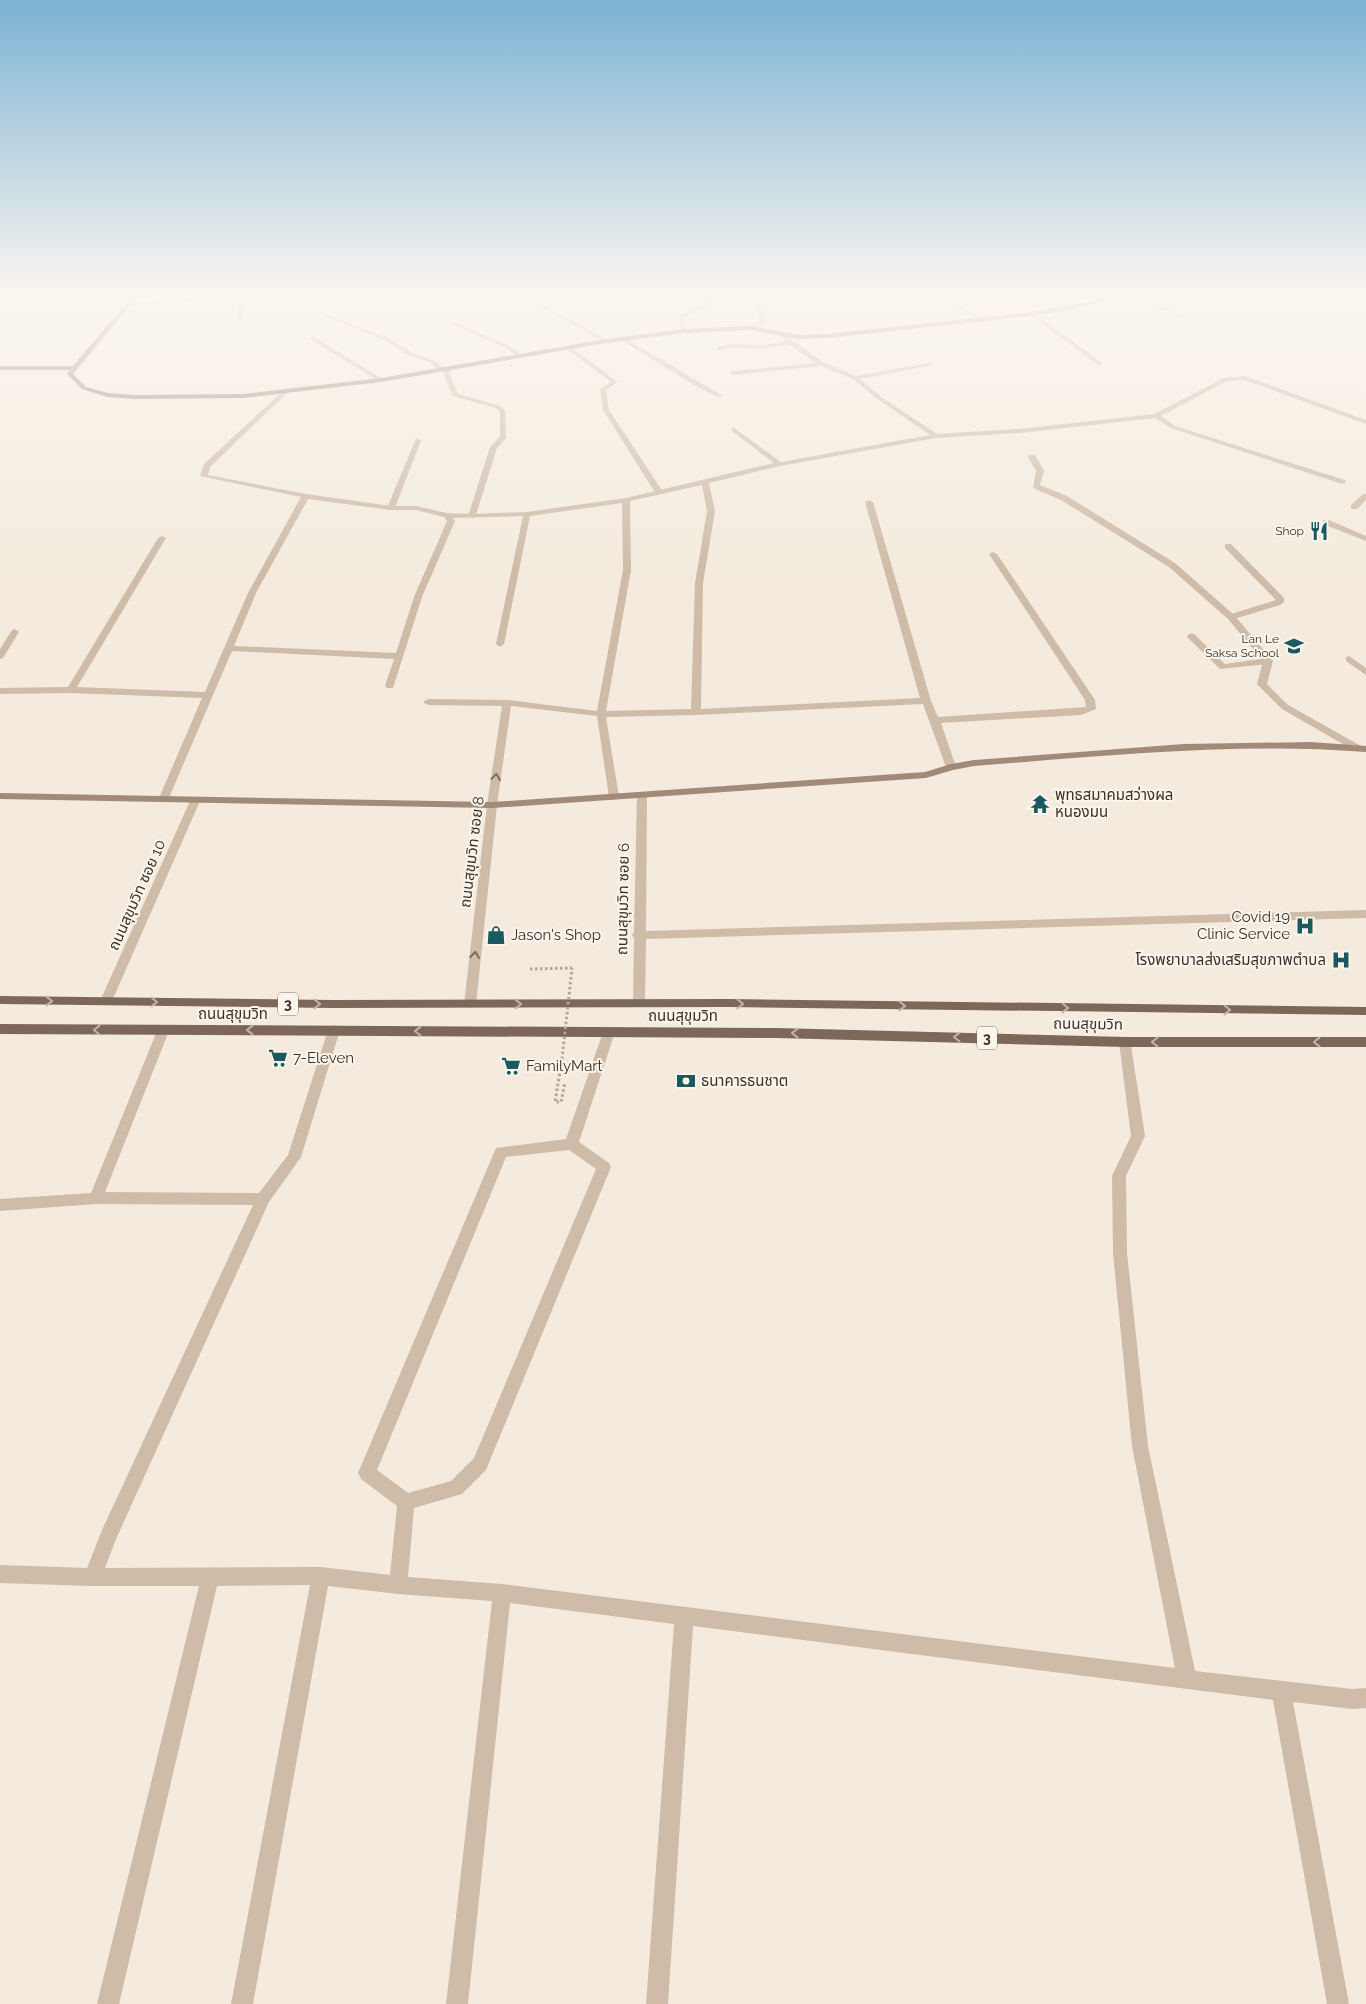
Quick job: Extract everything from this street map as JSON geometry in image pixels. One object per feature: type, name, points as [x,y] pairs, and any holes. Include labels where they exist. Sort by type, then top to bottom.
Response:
[{"type":"main road","name":"ถนนสุขุมวิท","points":[[0,1000],[470,1004],[639,1003],[1366,1011]]},
{"type":"main road","name":"ถนนสุขุมวิท","points":[[0,1030],[776,1032],[1125,1042],[1366,1042]]},
{"type":"street","points":[[86,389],[107,394],[135,397],[223,396],[313,389]]},
{"type":"street","points":[[453,389],[455,394],[464,399],[498,407],[502,411],[504,429],[502,438],[494,447],[472,516]]},
{"type":"street","points":[[604,389],[606,410],[659,492]]},
{"type":"street","points":[[704,389],[720,396]]},
{"type":"street","points":[[868,389],[936,436]]},
{"type":"street","points":[[285,392],[207,466],[204,476],[306,496],[391,508],[416,508],[447,515],[472,516],[527,514],[626,500],[780,464],[936,436],[1020,431],[1156,416],[1208,389]]},
{"type":"street","points":[[1273,389],[1366,422]]},
{"type":"street","points":[[1156,416],[1173,427],[1342,482]]},
{"type":"street","points":[[734,430],[780,464]]},
{"type":"street","points":[[391,508],[418,440]]},
{"type":"street","points":[[1032,458],[1040,471],[1036,486],[1064,498],[1172,565],[1230,617],[1268,661]]},
{"type":"street","points":[[696,712],[699,584],[711,511],[705,482]]},
{"type":"street","points":[[164,798],[252,593],[306,496]]},
{"type":"street","points":[[1354,507],[1366,496]]},
{"type":"street","points":[[614,797],[601,714],[627,570],[626,500]]},
{"type":"street","points":[[868,502],[926,701],[935,720],[951,767]]},
{"type":"street","points":[[500,644],[527,514]]},
{"type":"street","points":[[390,686],[418,598],[451,521],[447,515]]},
{"type":"street","points":[[1326,522],[1366,539]]},
{"type":"street","points":[[71,690],[162,538]]},
{"type":"street","points":[[1228,546],[1281,600],[1277,603],[1230,617]]},
{"type":"street","points":[[935,720],[1080,712],[1091,709],[1090,700],[993,554]]},
{"type":"street","points":[[0,656],[15,632]]},
{"type":"street","points":[[1190,636],[1223,667],[1268,661]]},
{"type":"street","points":[[228,648],[399,656]]},
{"type":"street","points":[[1349,659],[1366,672]]},
{"type":"street","points":[[1268,661],[1262,684],[1285,706],[1362,748]]},
{"type":"street","points":[[0,690],[71,690],[208,695]]},
{"type":"street","points":[[428,702],[507,703],[601,714],[696,712],[926,701]]},
{"type":"street","name":"ถนนสุขุมวิท ซอย 8","points":[[470,1004],[492,805],[507,703]]},
{"type":"street","points":[[0,796],[492,805],[926,775],[951,767],[974,763],[1184,747],[1311,745],[1362,748]]},
{"type":"street","name":"ถนนสุขุมวิท ซอย 6","points":[[639,1003],[638,935],[642,796]]},
{"type":"street","name":"ถนนสุขุมวิท ซอย 10","points":[[106,1001],[195,801]]},
{"type":"street","points":[[638,935],[1366,914]]},
{"type":"street","points":[[92,1577],[112,1528],[263,1199],[294,1157],[334,1030]]},
{"type":"street","points":[[96,1198],[163,1031]]},
{"type":"street","points":[[571,1144],[609,1032]]},
{"type":"street","points":[[1125,1042],[1138,1136],[1119,1176],[1120,1253],[1140,1446],[1187,1679]]},
{"type":"street","points":[[571,1144],[604,1167],[480,1464],[456,1488],[406,1502],[366,1473],[501,1152],[571,1144]]},
{"type":"street","points":[[0,1205],[96,1198],[263,1199]]},
{"type":"street","points":[[398,1585],[406,1502]]},
{"type":"street","points":[[0,1574],[92,1577],[321,1576],[398,1585],[502,1593],[1281,1691],[1352,1699],[1366,1698]]},
{"type":"street","points":[[108,2004],[210,1576]]},
{"type":"street","points":[[242,2004],[321,1576]]},
{"type":"street","points":[[457,2004],[502,1593]]},
{"type":"street","points":[[657,2004],[684,1616]]},
{"type":"street","points":[[1281,1691],[1338,2004]]},
{"type":"path","points":[[530,968],[572,968],[562,1059],[555,1102],[561,1102],[565,1082]]},
{"type":"place","name":"Shop","points":[[1319,531]]},
{"type":"place","name":"Lan Le Saksa School","points":[[1294,646]]},
{"type":"place","name":"พุทธสมาคมสว่างผล หนองมน","points":[[1040,804]]},
{"type":"place","name":"Covid 19 Clinic Service","points":[[1305,926]]},
{"type":"place","name":"Jason's Shop","points":[[496,935]]},
{"type":"place","name":"โรงพยาบาลส่งเสริมสุขภาพตำบล","points":[[1341,960]]},
{"type":"place","name":"7-Eleven","points":[[278,1058]]},
{"type":"place","name":"FamilyMart","points":[[511,1066]]},
{"type":"place","name":"ธนาคารธนชาต","points":[[686,1081]]}]
